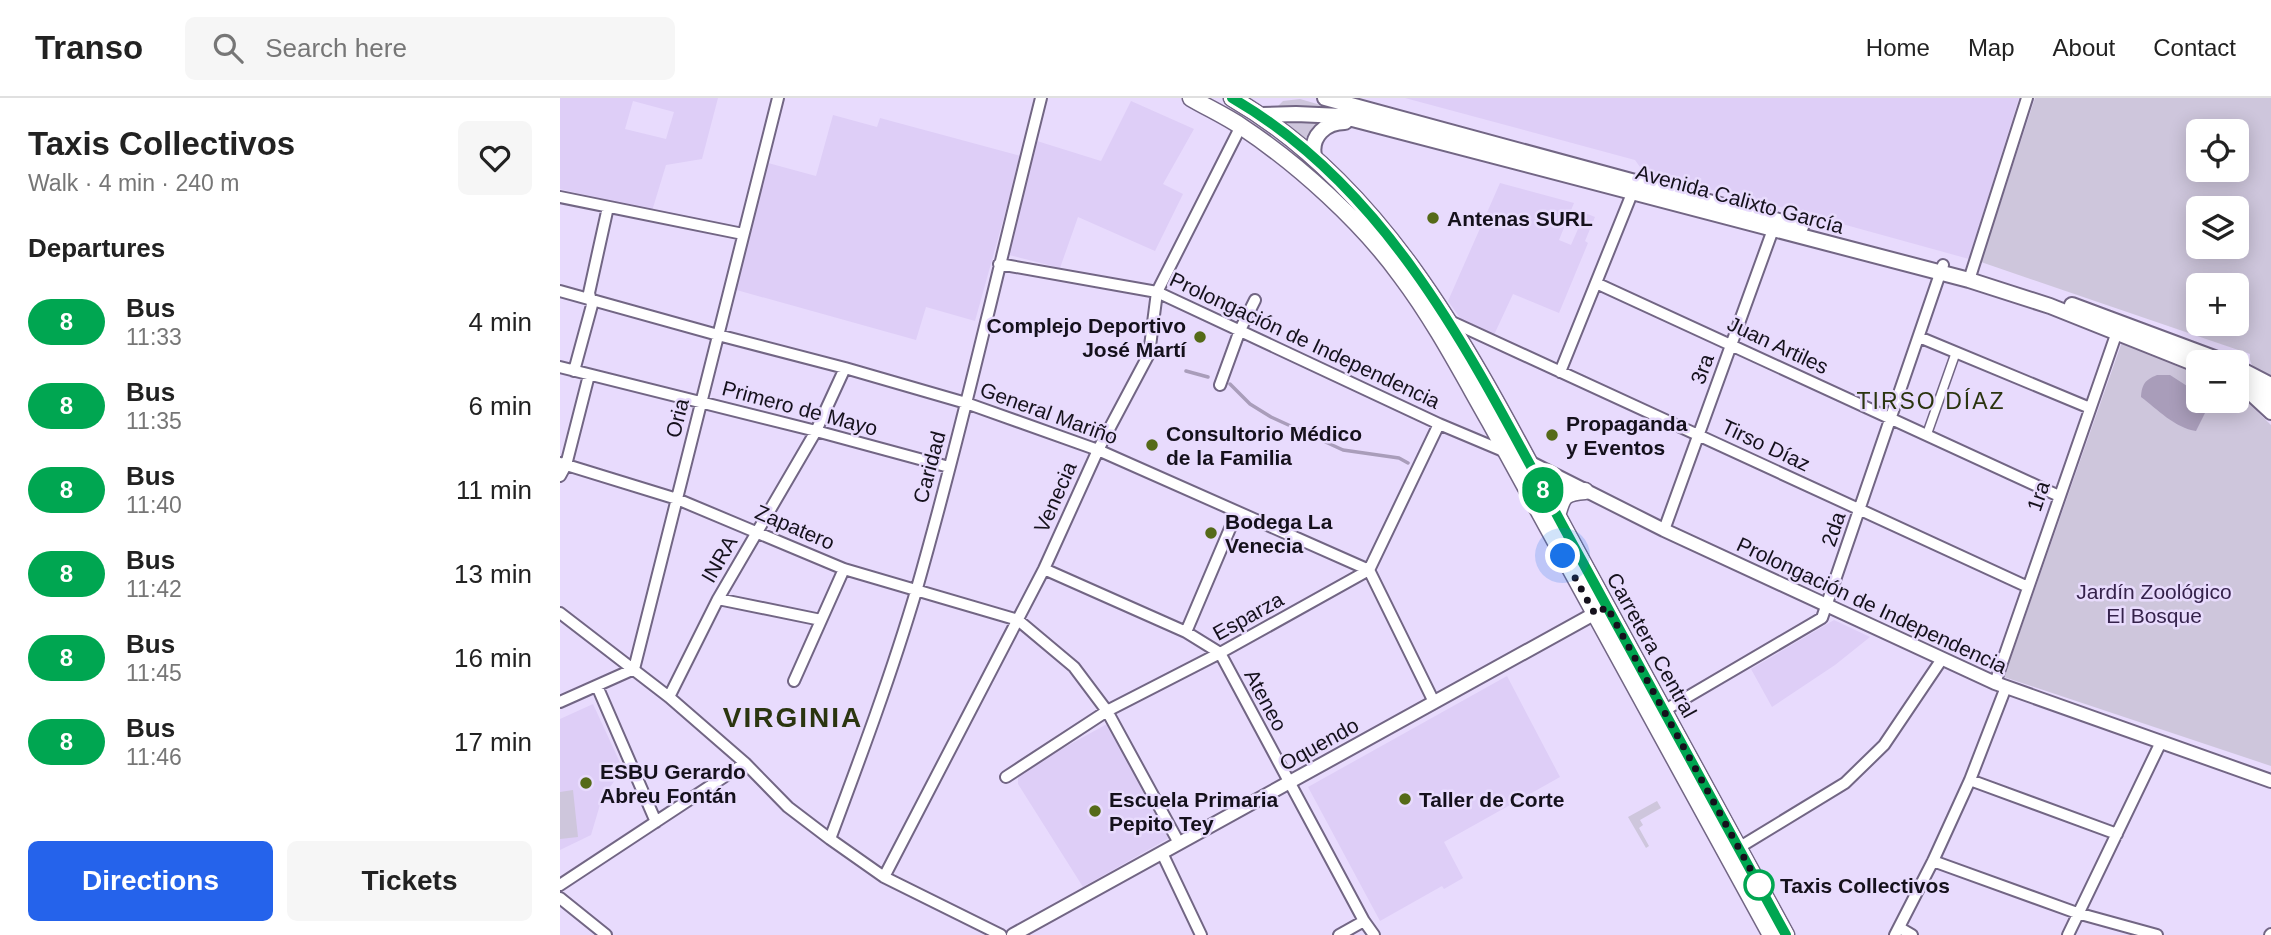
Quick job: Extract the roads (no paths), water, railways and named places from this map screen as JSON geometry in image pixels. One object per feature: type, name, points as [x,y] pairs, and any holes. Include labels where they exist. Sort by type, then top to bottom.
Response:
[{"type":"main road","points":[[1194,98],[1231,114],[1262,115]]},
{"type":"main road","name":"Carretera Central","points":[[1194,98],[1262,141],[1319,188],[1373,240],[1393,254],[1404,279],[1460,354],[1496,418],[1528,462],[1552,521]]},
{"type":"main road","name":"Carretera Central","points":[[1232,98],[1262,115],[1314,156],[1333,175],[1447,320],[1460,354]]},
{"type":"main road","points":[[1262,141],[1260,124],[1267,98]]},
{"type":"main road","name":"Avenida Calixto García","points":[[1325,98],[1635,188]]},
{"type":"main road","name":"Avenida Calixto García","points":[[1262,115],[1330,116],[1365,122],[1635,188],[2052,297],[2186,359]]},
{"type":"main road","points":[[1314,156],[1315,142],[1319,133],[1327,126],[1337,122],[1365,122]]},
{"type":"main road","points":[[1319,188],[1333,175]]},
{"type":"main road","name":"Avenida Calixto García","points":[[2119,328],[2188,350]]},
{"type":"main road","points":[[2249,379],[2271,384]]},
{"type":"main road","points":[[2249,384],[2271,399]]},
{"type":"main road","name":"Carretera Central","points":[[1496,418],[1507,453],[1552,521],[1733,851],[1786,935]]},
{"type":"main road","points":[[1552,521],[1562,499],[1571,492],[1585,491]]},
{"type":"main road","name":"Carretera Central","points":[[1733,851],[1771,935]]},
{"type":"street","name":"Oria","points":[[634,668],[778,98]]},
{"type":"street","name":"Caridad","points":[[830,839],[866,741],[916,589],[966,402],[1041,98]]},
{"type":"street","points":[[1970,276],[2027,98]]},
{"type":"street","name":"Venecia","points":[[884,877],[1044,569],[1098,450],[1149,354],[1157,292],[1241,126]]},
{"type":"street","points":[[1560,372],[1635,188]]},
{"type":"street","points":[[560,197],[743,234]]},
{"type":"street","points":[[574,371],[592,305],[589,293],[608,207]]},
{"type":"street","name":"3ra","points":[[1664,530],[1775,225]]},
{"type":"street","name":"Prolongación de Independencia","points":[[999,264],[1157,292],[1439,424],[1528,462],[1664,530],[1942,659],[2001,685],[2269,783]]},
{"type":"street","name":"2da","points":[[1658,714],[1822,618],[1942,269]]},
{"type":"street","name":"Juan Artiles","points":[[1596,283],[2059,496]]},
{"type":"street","name":"General Mariño","points":[[560,291],[966,402],[1098,450],[1369,570]]},
{"type":"street","points":[[1220,385],[1240,330],[1255,300]]},
{"type":"street","name":"Tirso Díaz","points":[[1447,320],[2028,587]]},
{"type":"street","name":"1ra","points":[[1897,932],[1970,780],[2001,685],[2028,587],[2119,328]]},
{"type":"street","points":[[1919,337],[2090,408]]},
{"type":"street","points":[[1460,354],[1488,339]]},
{"type":"street","points":[[1927,434],[1956,352]]},
{"type":"street","name":"Primero de Mayo","points":[[560,367],[816,430],[949,467]]},
{"type":"street","name":"INRA","points":[[669,697],[718,599],[816,430],[845,368]]},
{"type":"street","points":[[560,476],[589,374]]},
{"type":"street","points":[[2249,389],[2271,413]]},
{"type":"street","points":[[1468,436],[1479,435],[1496,418]]},
{"type":"street","points":[[1434,702],[1369,570],[1439,424]]},
{"type":"street","name":"Zapatero","points":[[563,464],[677,499],[844,569],[1018,620]]},
{"type":"street","points":[[1186,632],[1237,512]]},
{"type":"street","points":[[794,681],[844,569]]},
{"type":"street","name":"Ateneo","points":[[1044,569],[1186,632],[1220,653],[1374,935]]},
{"type":"street","name":"Esparza","points":[[1006,777],[1108,711],[1220,653],[1369,570]]},
{"type":"street","points":[[718,599],[821,620]]},
{"type":"street","name":"Oquendo","points":[[1013,935],[1601,610]]},
{"type":"street","points":[[560,613],[669,697],[745,763],[788,807],[830,839],[884,877],[1001,935]]},
{"type":"street","points":[[1018,620],[1074,667],[1108,711],[1179,843]]},
{"type":"street","points":[[1733,851],[1845,783],[1884,745],[1942,659]]},
{"type":"street","points":[[560,702],[634,668]]},
{"type":"street","points":[[597,686],[656,822]]},
{"type":"street","points":[[2068,935],[2161,742]]},
{"type":"street","points":[[560,885],[745,763]]},
{"type":"street","points":[[1970,780],[2117,834]]},
{"type":"street","points":[[1162,853],[1202,935]]},
{"type":"street","points":[[1933,861],[2077,913],[2157,935]]},
{"type":"street","points":[[560,898],[606,935]]},
{"type":"street","points":[[1339,935],[1364,920]]},
{"type":"street","points":[[1897,932],[1912,935]]},
{"type":"waterway","points":[[1186,371],[1208,377]]},
{"type":"waterway","points":[[1230,384],[1250,404],[1271,417],[1343,450],[1399,458],[1408,463]]},
{"type":"place","name":"Antenas SURL","points":[[1433,218]]},
{"type":"place","name":"Complejo Deportivo José Martí","points":[[1200,337]]},
{"type":"place","name":"Propaganda y Eventos","points":[[1552,435]]},
{"type":"place","name":"Consultorio Médico de la Familia","points":[[1152,445]]},
{"type":"place","name":"Bodega La Venecia","points":[[1211,533]]},
{"type":"place","name":"ESBU Gerardo Abreu Fontán","points":[[586,783]]},
{"type":"place","name":"Taller de Corte","points":[[1405,799]]},
{"type":"place","name":"Escuela Primaria Pepito Tey","points":[[1095,811]]},
{"type":"place","name":"Taxis Collectivos","points":[[1759,885]]},
{"type":"district","name":"TIRSO DÍAZ","points":[[1931,401]]},
{"type":"district","name":"VIRGINIA","points":[[793,717]]},
{"type":"park label","name":"Jardín Zoológico El Bosque","points":[[2154,603]]}]
